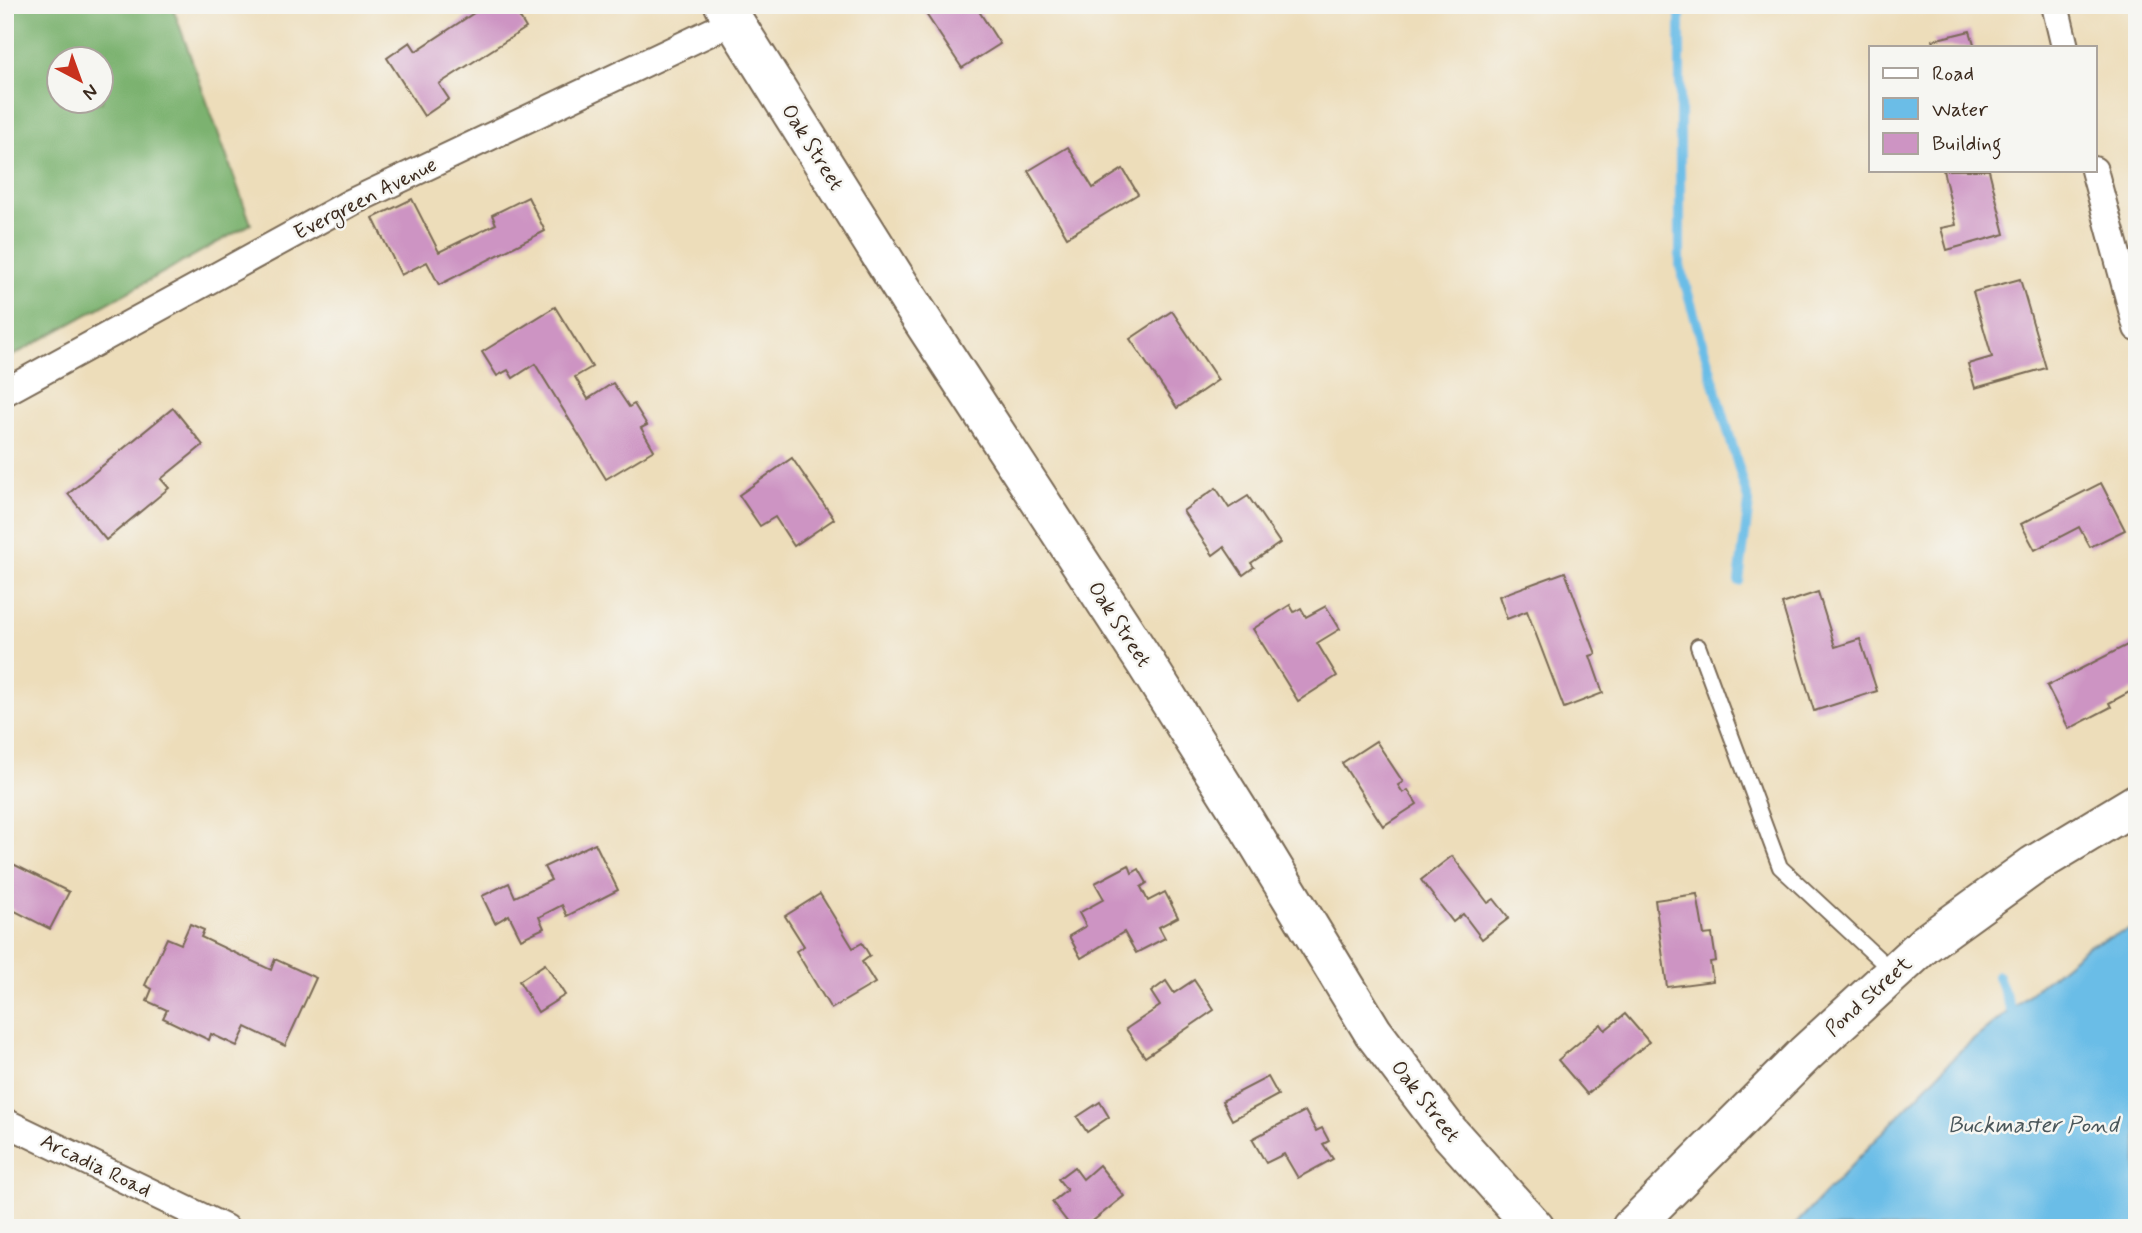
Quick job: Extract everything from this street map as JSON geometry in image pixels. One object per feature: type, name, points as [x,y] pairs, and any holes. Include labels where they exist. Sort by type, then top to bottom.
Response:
[{"type":"street","points":[[2054,5],[2065,46]]},
{"type":"street","name":"Evergreen Avenue","points":[[5,393],[352,202],[729,13]]},
{"type":"street","name":"Oak Street","points":[[729,13],[895,278],[1145,662],[1373,1032],[1449,1132],[1535,1228]]},
{"type":"street","points":[[2095,172],[2137,328]]},
{"type":"street","name":"Pond Street","points":[[1631,1228],[1751,1106],[1925,944],[2034,865],[2137,803]]},
{"type":"street","name":"Arcadia Road","points":[[5,1122],[225,1228]]},
{"type":"lane","points":[[1698,646],[1780,867],[1894,972]]},
{"type":"green space","points":[[5,5],[172,5],[251,224],[5,360]]},
{"type":"water","name":"Buckmaster Pond","points":[[2137,927],[2137,1228],[1792,1228],[1960,1051],[2089,945]]},
{"type":"building","points":[[486,5],[512,5],[526,28],[439,84],[449,99],[424,116],[387,58],[410,42],[416,51]]},
{"type":"building","points":[[920,5],[975,5],[1000,44],[962,68]]},
{"type":"building","points":[[1970,31],[1975,46],[1935,46],[1933,40]]},
{"type":"building","points":[[1068,147],[1093,188],[1123,169],[1138,194],[1067,237],[1028,171]]},
{"type":"building","points":[[1943,172],[1990,172],[2005,234],[1947,250],[1941,228],[1956,225]]},
{"type":"building","points":[[528,197],[545,231],[439,285],[427,262],[401,275],[373,218],[412,199],[439,252],[496,224],[492,215]]},
{"type":"building","points":[[2020,279],[2046,368],[1975,388],[1968,364],[1992,357],[1973,292]]},
{"type":"building","points":[[555,307],[592,367],[575,377],[588,399],[613,383],[629,407],[634,404],[647,425],[641,428],[654,450],[606,479],[535,364],[513,378],[508,370],[497,376],[482,352]]},
{"type":"building","points":[[1172,311],[1218,380],[1177,408],[1130,339]]},
{"type":"building","points":[[173,408],[203,445],[161,479],[169,488],[106,540],[68,494]]},
{"type":"building","points":[[792,458],[834,519],[794,546],[775,517],[760,526],[739,495]]},
{"type":"building","points":[[2101,483],[2125,530],[2090,547],[2079,527],[2035,550],[2021,524]]},
{"type":"building","points":[[1216,488],[1229,508],[1248,496],[1280,543],[1251,563],[1254,567],[1243,575],[1224,547],[1213,555],[1183,511]]},
{"type":"building","points":[[1565,572],[1596,654],[1590,656],[1603,693],[1564,708],[1527,611],[1507,619],[1499,596]]},
{"type":"building","points":[[1818,592],[1835,647],[1860,639],[1877,691],[1814,711],[1782,604]]},
{"type":"building","points":[[1290,605],[1294,612],[1301,608],[1306,617],[1326,606],[1340,629],[1317,643],[1337,676],[1298,701],[1253,629]]},
{"type":"building","points":[[2133,642],[2137,648],[2137,688],[2109,703],[2111,707],[2069,729],[2047,686]]},
{"type":"building","points":[[1376,741],[1403,782],[1398,785],[1403,793],[1408,790],[1417,804],[1383,826],[1342,763]]},
{"type":"building","points":[[595,843],[618,890],[567,916],[562,905],[539,917],[544,928],[521,939],[509,915],[495,923],[482,896],[509,883],[515,897],[551,880],[544,867]]},
{"type":"building","points":[[1452,856],[1488,903],[1494,899],[1509,918],[1482,939],[1463,914],[1453,922],[1421,880]]},
{"type":"building","points":[[5,860],[69,892],[50,929],[5,906]]},
{"type":"building","points":[[1129,865],[1132,873],[1139,869],[1147,883],[1141,887],[1148,901],[1165,892],[1178,917],[1159,927],[1165,938],[1136,953],[1124,932],[1081,958],[1069,936],[1086,926],[1079,913],[1104,899],[1095,883]]},
{"type":"building","points":[[820,894],[853,948],[862,943],[870,956],[862,962],[875,983],[831,1009],[796,951],[804,946],[785,916]]},
{"type":"building","points":[[1697,894],[1704,935],[1712,934],[1716,961],[1710,962],[1713,981],[1667,987],[1655,900]]},
{"type":"building","points":[[190,924],[204,930],[201,937],[271,970],[275,959],[316,978],[285,1046],[246,1027],[237,1046],[211,1034],[209,1040],[163,1018],[167,1010],[147,1001],[152,989],[145,985],[167,938],[181,944]]},
{"type":"building","points":[[545,964],[565,995],[538,1012],[519,981]]},
{"type":"building","points":[[1194,980],[1214,1010],[1145,1057],[1126,1029],[1160,1006],[1151,992],[1166,981],[1174,993]]},
{"type":"building","points":[[1625,1014],[1649,1042],[1587,1094],[1558,1060],[1601,1024],[1605,1030]]},
{"type":"building","points":[[1268,1077],[1278,1095],[1232,1120],[1222,1101]]},
{"type":"building","points":[[1100,1102],[1109,1117],[1087,1132],[1077,1117]]},
{"type":"building","points":[[1305,1111],[1316,1131],[1322,1128],[1329,1141],[1323,1144],[1333,1159],[1298,1178],[1284,1154],[1266,1163],[1252,1139]]},
{"type":"building","points":[[1099,1165],[1124,1196],[1084,1228],[1072,1228],[1052,1202],[1067,1190],[1058,1179],[1074,1167],[1083,1179]]},
{"type":"waterway","points":[[1678,5],[1680,266],[1749,503],[1739,581]]},
{"type":"waterway","points":[[1998,976],[2015,1021]]}]
